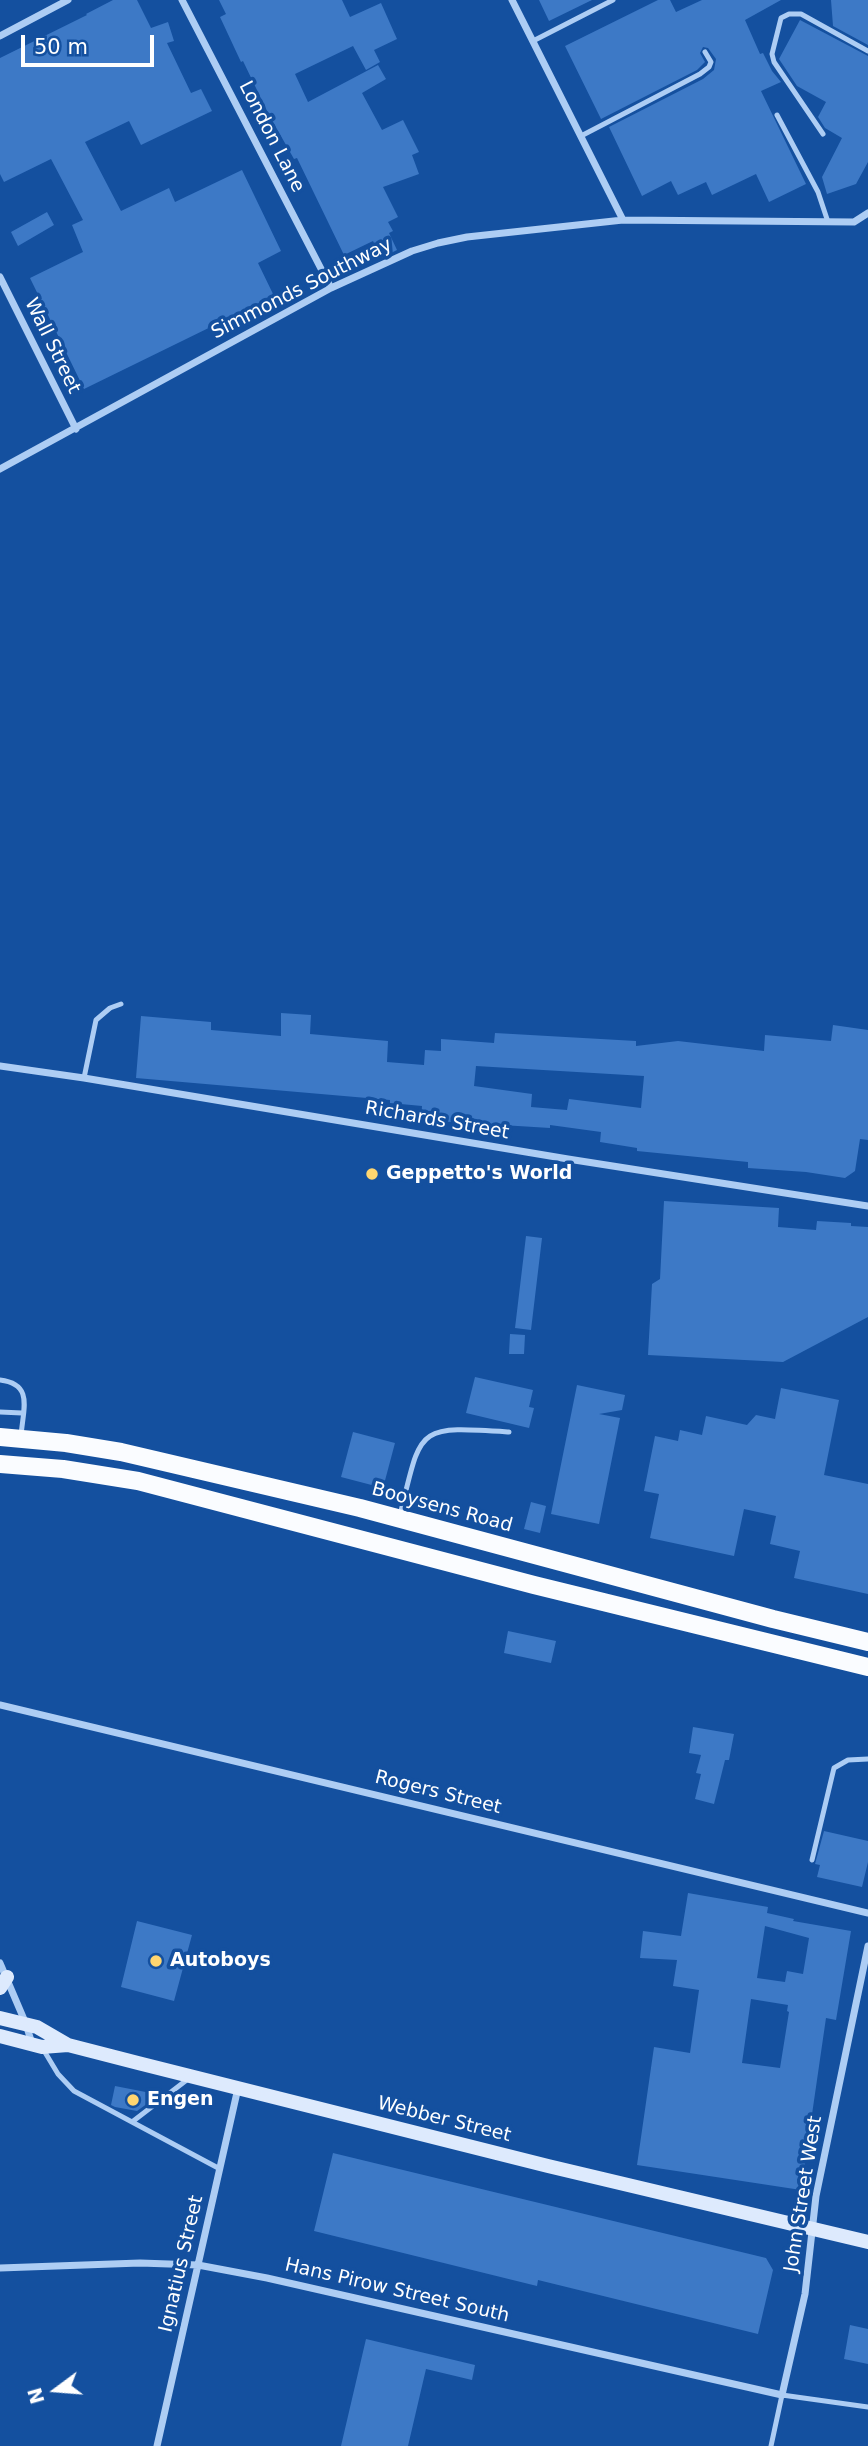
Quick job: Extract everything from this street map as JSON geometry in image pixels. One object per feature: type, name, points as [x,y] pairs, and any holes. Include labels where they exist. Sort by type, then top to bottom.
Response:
[{"type":"main road","name":"Booysens Road","points":[[0,1437],[121,1452],[399,1518],[868,1642]]},
{"type":"main road","points":[[0,1464],[62,1469],[138,1481],[534,1585],[868,1667]]},
{"type":"street","points":[[0,36],[68,0]]},
{"type":"street","name":"London Lane","points":[[182,0],[331,288]]},
{"type":"street","points":[[512,0],[623,220]]},
{"type":"street","name":"Simmonds Southway","points":[[0,468],[331,288],[412,251],[438,243],[467,237],[623,220],[855,222],[868,213]]},
{"type":"street","name":"Wall Street","points":[[0,277],[76,429]]},
{"type":"street","name":"Richards Street","points":[[0,1066],[868,1206]]},
{"type":"street","name":"Rogers Street","points":[[0,1705],[868,1913]]},
{"type":"street","name":"John Street West","points":[[782,2395],[805,2294],[816,2196],[868,1946]]},
{"type":"street","points":[[2,1976],[38,2046]]},
{"type":"street","name":"Webber Street","points":[[0,2018],[46,2031],[68,2045]]},
{"type":"street","points":[[0,2036],[38,2046]]},
{"type":"street","name":"Webber Street","points":[[38,2046],[68,2045],[868,2242]]},
{"type":"street","name":"Ignatius Street","points":[[157,2446],[238,2088]]},
{"type":"street","name":"Hans Pirow Street South","points":[[0,2268],[140,2263],[198,2265],[267,2278],[782,2395]]},
{"type":"lane","points":[[533,41],[613,0]]},
{"type":"lane","points":[[823,134],[774,62],[772,54],[781,18],[789,14],[800,14],[868,51]]},
{"type":"lane","points":[[581,136],[709,68],[711,62],[705,52]]},
{"type":"lane","points":[[777,115],[818,192],[828,222]]},
{"type":"lane","points":[[85,1078],[96,1020],[110,1008],[121,1004]]},
{"type":"lane","points":[[0,1380],[14,1382],[21,1387],[21,1439]]},
{"type":"lane","points":[[0,1412],[22,1413]]},
{"type":"lane","points":[[399,1518],[416,1453],[425,1438],[438,1431],[454,1428],[509,1432]]},
{"type":"lane","points":[[812,1860],[834,1768],[848,1760],[868,1759]]},
{"type":"lane","points":[[38,2046],[74,2091],[220,2169]]},
{"type":"lane","points":[[132,2122],[191,2077]]},
{"type":"lane","points":[[782,2395],[868,2407]]},
{"type":"lane","name":"John Street West","points":[[771,2446],[782,2395]]},
{"type":"building","points":[[113,0],[137,0],[151,28],[168,22],[174,41],[167,43],[191,93],[201,89],[212,111],[141,145],[129,121],[85,142],[121,211],[169,188],[175,202],[242,170],[281,251],[258,263],[274,296],[84,389],[30,278],[83,252],[72,225],[83,220],[51,159],[4,182],[0,174],[0,58]]},
{"type":"building","points":[[219,0],[342,0],[350,17],[381,3],[397,39],[374,50],[380,62],[366,70],[353,46],[295,74],[308,102],[378,65],[386,79],[362,93],[382,130],[403,120],[419,152],[412,155],[419,174],[383,187],[398,217],[388,222],[393,231],[389,233],[397,250],[381,258],[373,241],[344,255],[297,158],[294,159],[243,61],[241,62],[220,17],[226,14]]},
{"type":"building","points":[[539,0],[592,0],[549,21]]},
{"type":"building","points":[[658,0],[670,0],[676,12],[702,0],[781,0],[745,20],[760,54],[763,53],[781,82],[761,91],[806,184],[769,202],[756,174],[712,195],[706,182],[678,195],[671,181],[642,196],[609,127],[703,79],[714,70],[716,59],[708,48],[703,47],[700,53],[705,62],[697,70],[601,119],[565,46]]},
{"type":"building","points":[[831,0],[868,0],[868,45],[833,26]]},
{"type":"building","points":[[800,20],[868,56],[868,162],[856,184],[827,194],[822,177],[842,138],[825,128],[818,117],[826,102],[797,86],[779,59]]},
{"type":"building","points":[[47,212],[54,225],[18,246],[11,232]]},
{"type":"building","points":[[281,1013],[311,1015],[310,1034],[388,1041],[387,1062],[424,1065],[425,1050],[441,1051],[441,1039],[494,1043],[495,1033],[636,1041],[636,1046],[678,1041],[764,1051],[765,1035],[831,1041],[833,1025],[868,1030],[868,1140],[860,1139],[855,1171],[845,1178],[748,1168],[748,1162],[637,1151],[637,1148],[600,1142],[601,1132],[550,1125],[550,1128],[421,1120],[422,1106],[390,1103],[390,1100],[136,1078],[141,1016],[211,1022],[211,1030],[281,1036]],"holes":[[[476,1066],[644,1076],[641,1108],[569,1099],[567,1110],[531,1107],[532,1094],[474,1086]]]},
{"type":"building","points":[[664,1201],[779,1208],[778,1227],[816,1230],[817,1221],[868,1227],[868,1317],[783,1362],[648,1355],[652,1284],[660,1279]]},
{"type":"building","points":[[526,1236],[542,1238],[531,1330],[515,1328]]},
{"type":"building","points":[[510,1334],[525,1335],[524,1354],[509,1354]]},
{"type":"building","points":[[475,1377],[533,1390],[529,1407],[534,1408],[529,1428],[466,1413]]},
{"type":"building","points":[[577,1385],[625,1395],[622,1410],[599,1414],[620,1418],[599,1524],[551,1514]]},
{"type":"building","points":[[781,1388],[839,1400],[824,1475],[868,1484],[868,1594],[794,1578],[800,1551],[770,1544],[776,1516],[744,1509],[734,1556],[650,1538],[659,1494],[644,1491],[655,1436],[678,1441],[680,1430],[702,1435],[706,1416],[747,1425],[756,1415],[775,1419]]},
{"type":"building","points":[[353,1432],[395,1443],[383,1488],[341,1477]]},
{"type":"building","points":[[531,1502],[546,1506],[540,1533],[524,1529]]},
{"type":"building","points":[[508,1631],[556,1641],[551,1663],[504,1653]]},
{"type":"building","points":[[693,1727],[734,1734],[729,1760],[725,1760],[714,1804],[695,1799],[701,1774],[696,1773],[701,1755],[689,1753]]},
{"type":"building","points":[[824,1831],[868,1841],[868,1862],[862,1887],[817,1877],[820,1865],[815,1864]]},
{"type":"building","points":[[688,1893],[768,1907],[767,1913],[794,1919],[793,1921],[851,1931],[836,2020],[826,2018],[801,2190],[637,2165],[654,2047],[690,2053],[699,1990],[673,1986],[677,1960],[640,1958],[643,1931],[681,1936]],"holes":[[[765,1926],[809,1938],[803,1974],[787,1971],[785,1982],[757,1978]],[[751,1999],[788,2005],[780,2068],[742,2063]]]},
{"type":"building","name":"Autoboys","points":[[137,1921],[192,1935],[174,2001],[121,1987]]},
{"type":"building","name":"Engen","points":[[115,2086],[156,2094],[155,2098],[137,2111],[115,2107],[111,2105]]},
{"type":"building","points":[[333,2153],[766,2258],[773,2270],[758,2334],[538,2280],[537,2286],[314,2231]]},
{"type":"building","points":[[850,2325],[868,2329],[868,2364],[844,2359]]},
{"type":"building","points":[[366,2339],[475,2365],[472,2380],[426,2369],[408,2446],[341,2446]]},
{"type":"place","name":"Geppetto's World","points":[[372,1174]]},
{"type":"place","name":"Autoboys","points":[[156,1961]]},
{"type":"place","name":"Engen","points":[[133,2100]]}]
